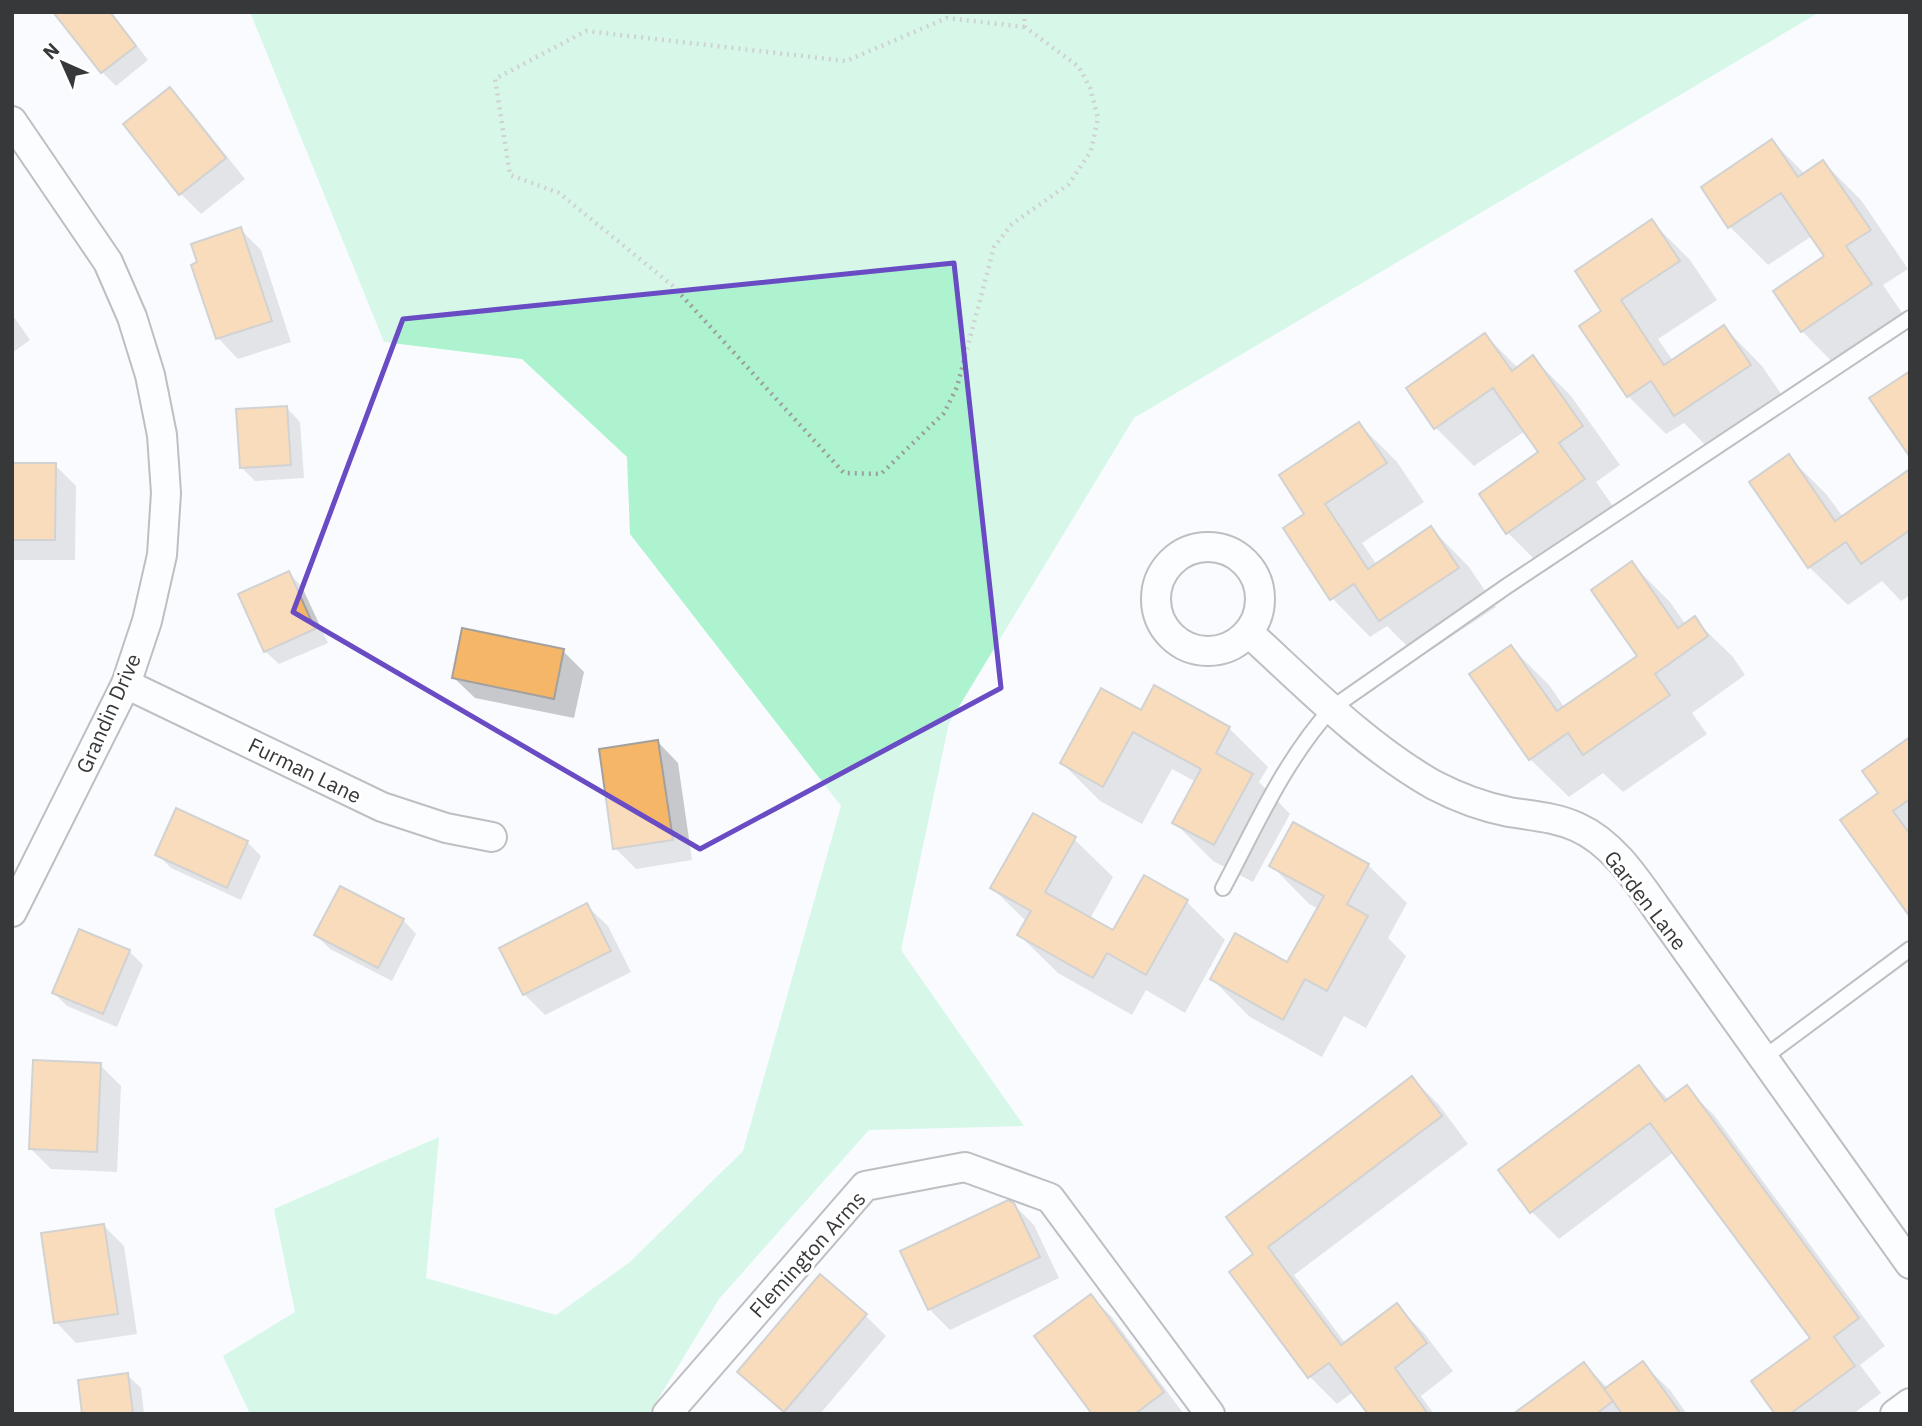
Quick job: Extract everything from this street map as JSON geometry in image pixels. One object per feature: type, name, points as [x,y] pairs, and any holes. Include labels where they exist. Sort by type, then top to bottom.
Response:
[{"type":"street","name":"Grandin Drive","points":[[12,912],[125,684],[147,621],[162,555],[166,493],[162,435],[150,375],[132,317],[108,262],[18,139]]},
{"type":"street","name":"Garden Lane","points":[[1249,633],[1332,708],[1402,765],[1437,786],[1470,801],[1507,811],[1546,816],[1578,827],[1604,845],[1628,869],[1910,1264]]},
{"type":"street","name":"Furman Lane","points":[[125,684],[382,807],[446,828],[492,837]]},
{"type":"street","name":"Flemington Arms","points":[[667,1414],[865,1186],[965,1167],[1050,1198],[1210,1414]]},
{"type":"street","points":[[1895,1414],[1910,1403]]},
{"type":"lane","points":[[1223,888],[1291,761],[1310,732],[1332,708],[1507,586],[1910,318]]},
{"type":"lane","points":[[1762,1059],[1910,949]]},
{"type":"path","points":[[1024,12],[1025,27],[1079,67],[1090,88],[1098,118],[1091,151],[1069,184],[1012,224],[994,247],[957,387],[944,412],[881,474],[845,473],[673,286],[559,193],[510,175],[495,79],[586,31],[846,61],[947,18],[1025,27]]},
{"type":"highlighted area","points":[[954,263],[1001,688],[700,849],[293,612],[403,319]]},
{"type":"green space","points":[[250,12],[1820,12],[1134,418],[949,723],[901,950],[1024,1126],[869,1130],[719,1299],[649,1414],[250,1414],[223,1356],[295,1312],[274,1209],[439,1137],[426,1278],[556,1315],[630,1262],[743,1151],[841,806],[630,534],[627,457],[522,359],[384,342]]},
{"type":"building","points":[[53,12],[110,12],[136,46],[101,73]]},
{"type":"building","points":[[170,87],[226,158],[179,195],[123,124]]},
{"type":"building","points":[[1772,139],[1798,177],[1823,160],[1871,230],[1846,246],[1872,284],[1801,332],[1773,291],[1824,256],[1781,193],[1728,228],[1701,187]]},
{"type":"building","points":[[1652,219],[1680,261],[1621,300],[1664,365],[1724,325],[1751,365],[1674,416],[1651,381],[1627,397],[1579,326],[1601,311],[1575,271]]},
{"type":"building","points":[[241,227],[272,321],[216,339],[191,265],[197,262],[191,244]]},
{"type":"building","points":[[1485,333],[1512,371],[1533,355],[1583,426],[1559,443],[1585,479],[1506,534],[1479,494],[1538,452],[1493,388],[1434,429],[1406,388]]},
{"type":"building","points":[[1910,371],[1910,457],[1869,398]]},
{"type":"building","points":[[287,406],[291,465],[240,468],[236,409]]},
{"type":"building","points":[[1359,422],[1387,463],[1325,504],[1368,569],[1431,526],[1459,568],[1379,621],[1354,584],[1330,600],[1283,528],[1304,514],[1279,475]]},
{"type":"building","points":[[1789,454],[1835,521],[1910,469],[1910,530],[1861,564],[1846,542],[1808,568],[1749,482]]},
{"type":"building","points":[[12,463],[56,463],[55,540],[12,540]]},
{"type":"building","points":[[1632,561],[1678,628],[1695,616],[1708,636],[1655,674],[1670,695],[1583,755],[1568,733],[1529,760],[1469,674],[1511,645],[1557,711],[1637,656],[1591,590]]},
{"type":"building","points":[[289,571],[315,629],[264,652],[238,594]]},
{"type":"building","points":[[462,628],[564,649],[554,699],[452,678]]},
{"type":"building","points":[[1154,685],[1230,727],[1216,753],[1253,774],[1214,845],[1172,823],[1201,769],[1133,732],[1103,787],[1060,763],[1101,688],[1141,710]]},
{"type":"building","points":[[1910,737],[1910,799],[1893,811],[1910,834],[1910,917],[1840,820],[1878,793],[1862,771]]},
{"type":"building","points":[[658,740],[673,840],[613,849],[599,749]]},
{"type":"building","points":[[176,808],[248,841],[227,888],[155,855]]},
{"type":"building","points":[[1033,813],[1076,837],[1045,892],[1113,930],[1144,875],[1188,900],[1146,975],[1107,953],[1093,978],[1017,935],[1031,911],[990,888]]},
{"type":"building","points":[[1293,822],[1369,864],[1347,904],[1368,916],[1327,991],[1305,979],[1283,1020],[1210,979],[1235,933],[1287,962],[1324,896],[1269,866]]},
{"type":"building","points":[[340,886],[404,919],[378,968],[314,935]]},
{"type":"building","points":[[587,903],[611,951],[523,995],[499,948]]},
{"type":"building","points":[[79,929],[130,950],[103,1014],[52,993]]},
{"type":"building","points":[[33,1060],[101,1063],[97,1152],[29,1149]]},
{"type":"building","points":[[1639,1065],[1665,1101],[1687,1085],[1859,1318],[1834,1337],[1855,1366],[1790,1414],[1775,1414],[1751,1381],[1810,1338],[1650,1123],[1530,1213],[1498,1170]]},
{"type":"building","points":[[1412,1076],[1442,1116],[1268,1247],[1341,1345],[1397,1303],[1427,1343],[1395,1368],[1428,1414],[1368,1414],[1329,1363],[1308,1378],[1229,1272],[1253,1254],[1226,1217]]},
{"type":"building","points":[[1008,1200],[1014,1203],[1040,1257],[928,1310],[900,1251]]},
{"type":"building","points":[[104,1224],[118,1314],[54,1323],[41,1233]]},
{"type":"building","points":[[820,1274],[867,1314],[784,1412],[737,1372]]},
{"type":"building","points":[[1091,1294],[1164,1392],[1135,1414],[1092,1414],[1034,1336]]},
{"type":"building","points":[[1643,1361],[1681,1414],[1622,1414],[1604,1389]]},
{"type":"building","points":[[1584,1362],[1613,1401],[1596,1414],[1513,1414]]},
{"type":"building","points":[[128,1373],[133,1414],[82,1414],[78,1380]]}]
